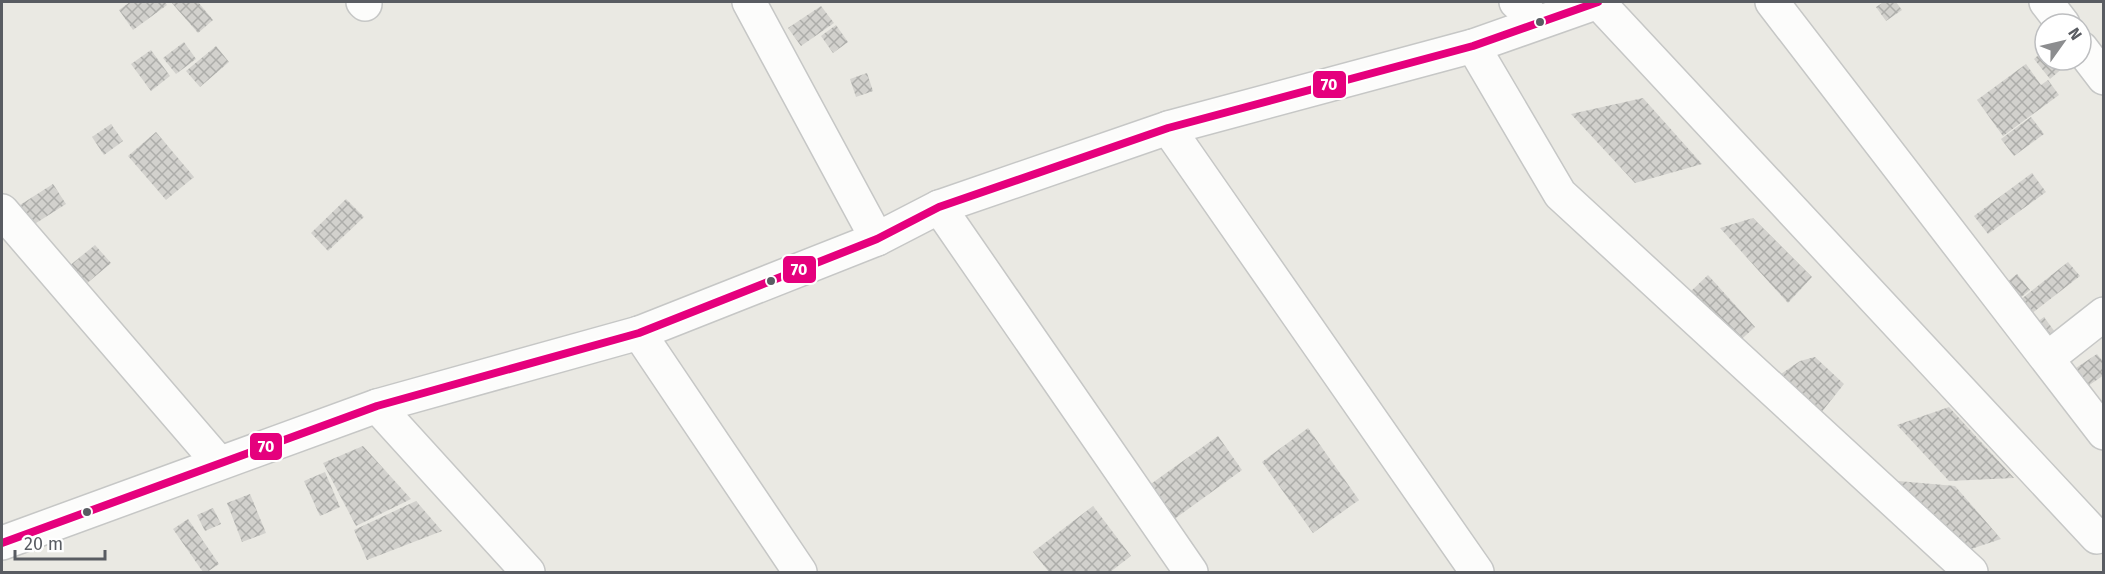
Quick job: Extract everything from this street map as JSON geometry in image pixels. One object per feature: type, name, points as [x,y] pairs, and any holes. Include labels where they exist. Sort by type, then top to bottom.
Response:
[{"type":"street","points":[[749,2],[877,239]]},
{"type":"street","points":[[2,543],[377,406],[639,333],[877,239],[939,207],[1168,128],[1473,46],[1527,12],[1598,2],[2097,537]]},
{"type":"street","points":[[1772,2],[2048,358],[2103,433]]},
{"type":"street","points":[[1473,46],[1560,194],[1971,573]]},
{"type":"street","points":[[2093,64],[2103,78]]},
{"type":"street","points":[[1168,128],[1477,573]]},
{"type":"street","points":[[939,207],[1191,573]]},
{"type":"street","points":[[2,211],[219,463]]},
{"type":"street","points":[[2048,358],[2103,314]]},
{"type":"street","points":[[639,333],[800,573]]},
{"type":"street","points":[[377,406],[528,573]]},
{"type":"building","points":[[130,2],[165,2],[167,5],[133,30],[119,10]]},
{"type":"building","points":[[171,2],[198,2],[213,20],[198,33]]},
{"type":"building","points":[[1884,2],[1896,2],[1902,10],[1886,21],[1876,7]]},
{"type":"building","points":[[821,6],[834,23],[801,46],[788,28]]},
{"type":"building","points":[[836,25],[848,42],[833,53],[821,36]]},
{"type":"building","points":[[184,42],[196,59],[176,74],[163,58]]},
{"type":"building","points":[[216,46],[229,62],[200,87],[186,71]]},
{"type":"building","points":[[151,50],[170,76],[151,91],[131,64]]},
{"type":"building","points":[[2026,64],[2041,85],[2048,80],[2059,95],[2003,136],[1977,100]]},
{"type":"building","points":[[2044,72],[2058,72],[2050,79]]},
{"type":"building","points":[[867,73],[873,91],[856,97],[850,79]]},
{"type":"building","points":[[1643,98],[1702,164],[1635,183],[1571,114]]},
{"type":"building","points":[[2031,117],[2044,134],[2014,156],[2001,139]]},
{"type":"building","points":[[111,124],[123,141],[104,155],[92,137]]},
{"type":"building","points":[[156,132],[194,177],[166,200],[128,156]]},
{"type":"building","points":[[2032,173],[2046,192],[1988,234],[1974,216]]},
{"type":"building","points":[[53,184],[66,204],[33,225],[20,205]]},
{"type":"building","points":[[346,199],[364,217],[328,251],[311,233]]},
{"type":"building","points":[[1753,218],[1812,277],[1788,303],[1720,228]]},
{"type":"building","points":[[95,245],[111,263],[79,290],[63,271]]},
{"type":"building","points":[[2068,262],[2080,276],[2026,318],[2015,304]]},
{"type":"building","points":[[2017,274],[2030,290],[2014,303],[2001,287]]},
{"type":"building","points":[[1708,275],[1755,327],[1735,345],[1688,294]]},
{"type":"building","points":[[2044,317],[2055,332],[2043,340],[2033,325]]},
{"type":"building","points":[[2097,354],[2104,363],[2104,375],[2082,390],[2070,372]]},
{"type":"building","points":[[1815,357],[1844,384],[1820,414],[1778,376],[1800,361]]},
{"type":"building","points":[[1949,407],[2014,478],[1949,481],[1897,425]]},
{"type":"building","points":[[1308,428],[1359,500],[1313,533],[1262,462]]},
{"type":"building","points":[[1218,436],[1242,470],[1173,520],[1148,486]]},
{"type":"building","points":[[363,446],[411,499],[356,526],[323,463]]},
{"type":"building","points":[[325,472],[340,507],[320,516],[304,481]]},
{"type":"building","points":[[1887,480],[1955,486],[2001,539],[1956,554]]},
{"type":"building","points":[[250,494],[266,533],[242,542],[227,503]]},
{"type":"building","points":[[416,501],[442,531],[367,560],[354,530]]},
{"type":"building","points":[[1093,506],[1131,556],[1110,572],[1049,572],[1033,552]]},
{"type":"building","points":[[213,508],[221,524],[205,531],[197,515]]},
{"type":"building","points":[[188,519],[219,564],[207,572],[203,572],[173,529]]},
{"type":"transit line","name":"70","points":[[2,543],[377,406],[639,333],[877,239],[939,207],[1168,128],[1473,46],[1598,2]]}]
